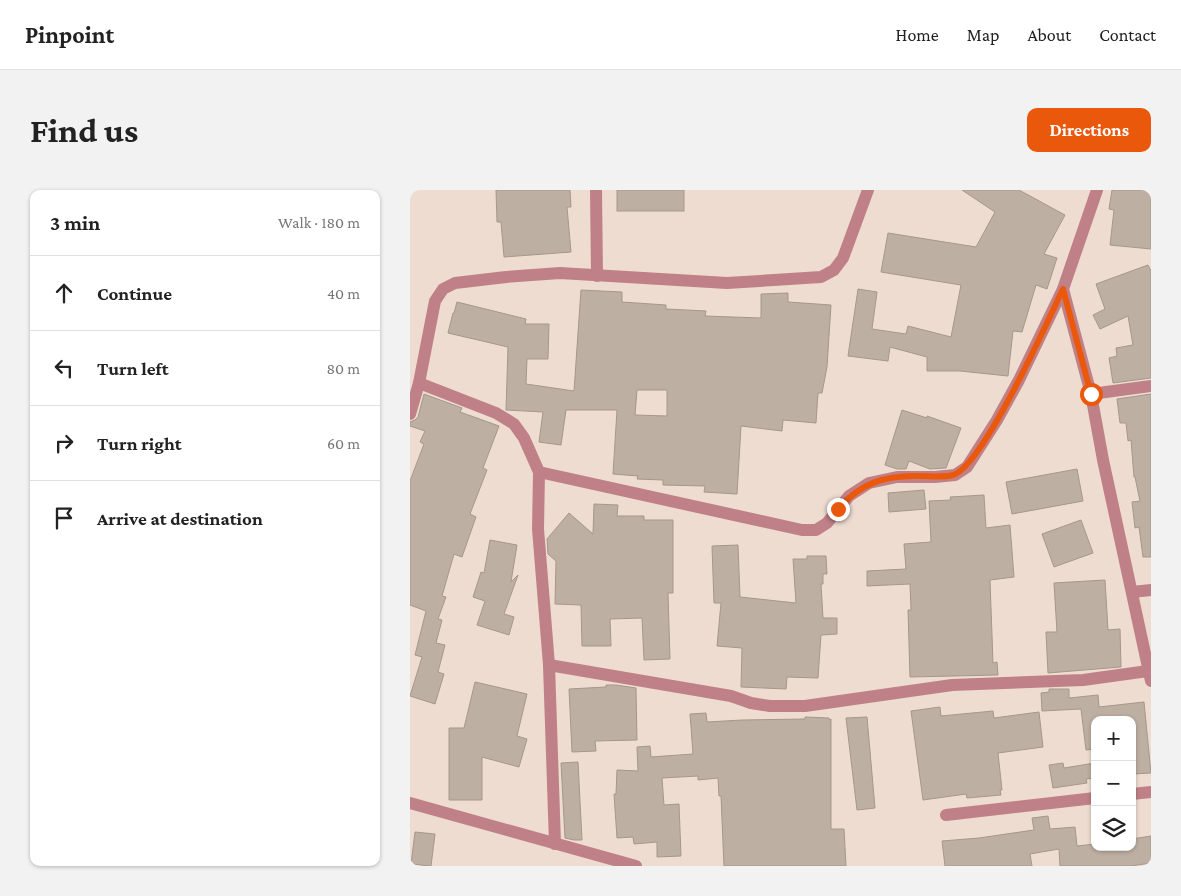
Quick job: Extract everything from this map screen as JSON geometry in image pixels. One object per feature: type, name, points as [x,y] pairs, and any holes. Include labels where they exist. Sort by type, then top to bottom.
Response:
[{"type":"street","points":[[596,190],[597,276]]},
{"type":"street","points":[[410,414],[419,383],[435,301],[443,289],[455,283],[560,273],[727,283],[821,277],[834,270],[843,258],[868,190]]},
{"type":"street","points":[[539,472],[802,530],[816,530],[827,523],[849,496],[869,483],[897,477],[954,475],[967,467],[998,420],[1019,380],[1063,289],[1097,190]]},
{"type":"street","points":[[549,666],[731,696],[751,703],[779,706],[805,706],[952,685],[1150,676],[1102,460],[1091,394],[1063,289]]},
{"type":"street","points":[[419,383],[496,413],[514,424],[524,438],[539,472],[538,529],[549,666],[555,844]]},
{"type":"street","points":[[1091,394],[1151,386]]},
{"type":"street","points":[[1132,592],[1151,590]]},
{"type":"street","points":[[1136,794],[1151,792]]},
{"type":"street","points":[[946,815],[1091,798]]},
{"type":"street","points":[[410,803],[636,866]]},
{"type":"building","points":[[496,190],[570,190],[571,207],[567,207],[571,252],[504,257],[501,222],[497,222]]},
{"type":"building","points":[[617,190],[684,190],[684,211],[617,211]]},
{"type":"building","points":[[962,190],[1019,190],[1065,215],[1044,254],[1057,258],[1047,289],[1036,285],[1022,332],[1013,331],[1008,376],[960,371],[927,371],[927,357],[890,347],[888,361],[848,356],[858,289],[877,292],[872,329],[906,334],[908,326],[951,337],[961,285],[881,272],[888,233],[976,247],[995,212]]},
{"type":"building","points":[[1112,190],[1151,190],[1151,249],[1110,245],[1114,210],[1109,209]]},
{"type":"building","points":[[1148,265],[1151,271],[1151,378],[1113,383],[1109,358],[1117,356],[1116,348],[1133,345],[1128,316],[1100,329],[1093,315],[1105,309],[1096,284]]},
{"type":"building","points":[[581,290],[622,292],[622,302],[666,305],[666,309],[706,311],[705,316],[761,318],[761,294],[788,293],[788,302],[831,305],[827,367],[822,393],[818,393],[816,423],[783,420],[782,431],[741,426],[737,494],[704,492],[705,486],[663,485],[663,480],[637,479],[638,476],[613,474],[617,410],[566,410],[561,445],[539,442],[543,412],[506,410],[508,347],[448,333],[457,302],[526,319],[525,324],[549,324],[548,359],[527,359],[526,384],[574,391]],"holes":[[[637,390],[667,390],[667,416],[635,415]]]},
{"type":"building","points":[[424,394],[462,408],[460,412],[499,426],[483,468],[487,470],[470,514],[476,517],[462,557],[454,554],[442,596],[446,597],[438,619],[442,620],[436,643],[445,645],[438,672],[444,674],[435,704],[410,696],[422,657],[415,655],[426,611],[410,605],[410,481],[424,444],[420,442],[425,431],[410,426],[410,422],[418,417]]},
{"type":"building","points":[[1151,394],[1151,557],[1143,557],[1139,527],[1135,528],[1132,502],[1140,501],[1134,477],[1131,440],[1128,441],[1126,423],[1120,423],[1117,399]]},
{"type":"building","points":[[902,410],[927,418],[927,416],[961,428],[946,468],[930,469],[909,461],[906,469],[897,469],[885,465]]},
{"type":"building","points":[[1077,469],[1083,501],[1012,514],[1006,482]]},
{"type":"building","points":[[924,490],[926,509],[889,512],[888,493]]},
{"type":"building","points":[[984,495],[986,528],[1010,525],[1014,577],[990,580],[993,663],[997,662],[998,675],[910,677],[908,610],[911,610],[910,584],[867,586],[867,571],[906,569],[904,544],[931,542],[929,501],[951,500],[950,497]]},
{"type":"building","points":[[594,504],[618,505],[617,516],[644,516],[644,520],[673,520],[673,593],[668,593],[670,659],[644,660],[642,618],[610,619],[611,646],[582,646],[581,605],[555,604],[556,561],[548,554],[547,539],[569,513],[593,534]]},
{"type":"building","points":[[1081,520],[1093,553],[1054,567],[1042,534]]},
{"type":"building","points":[[490,540],[517,545],[511,582],[518,575],[504,614],[514,617],[509,635],[477,625],[485,601],[473,597],[481,572],[484,573]]},
{"type":"building","points":[[738,545],[740,597],[796,603],[793,559],[807,559],[807,556],[826,556],[827,574],[823,574],[823,584],[821,584],[823,618],[837,618],[837,634],[821,635],[818,678],[787,677],[786,689],[741,687],[742,648],[717,646],[721,603],[714,603],[712,546]]},
{"type":"building","points":[[1105,580],[1108,630],[1120,629],[1121,667],[1048,673],[1046,632],[1057,632],[1054,583]]},
{"type":"building","points":[[475,682],[527,694],[517,736],[527,739],[519,767],[482,757],[482,800],[449,800],[449,728],[464,728]]},
{"type":"building","points":[[606,685],[636,688],[637,740],[595,741],[596,751],[572,752],[569,689],[606,687]]},
{"type":"building","points":[[1049,689],[1069,689],[1069,698],[1098,695],[1099,707],[1144,702],[1151,773],[1136,774],[1136,716],[1091,716],[1091,749],[1086,750],[1081,709],[1042,711],[1041,693],[1049,692]]},
{"type":"building","points":[[940,707],[941,716],[993,711],[994,718],[1039,712],[1043,747],[998,753],[1001,795],[967,798],[966,794],[923,800],[911,711]]},
{"type":"building","points":[[706,713],[707,722],[805,719],[805,717],[831,719],[831,829],[844,829],[846,866],[724,866],[721,796],[719,796],[718,778],[698,780],[698,776],[662,778],[664,805],[679,804],[681,856],[657,857],[657,842],[634,844],[633,837],[617,838],[614,794],[616,794],[617,770],[638,771],[637,747],[650,746],[651,757],[693,754],[690,714]]},
{"type":"building","points":[[867,717],[875,808],[857,810],[846,718]]},
{"type":"building","points":[[578,762],[582,840],[574,840],[565,838],[561,763]]},
{"type":"building","points":[[1063,763],[1064,768],[1091,764],[1091,778],[1086,779],[1087,783],[1053,788],[1049,765]]},
{"type":"building","points":[[1048,816],[1050,829],[1075,827],[1077,846],[1091,844],[1091,851],[1136,851],[1136,838],[1151,836],[1151,863],[1131,866],[1060,866],[1059,849],[1030,854],[1032,866],[945,866],[942,841],[1034,830],[1032,818]]},
{"type":"building","points":[[415,832],[435,834],[431,866],[411,864]]},
{"type":"route","points":[[838,509],[849,496],[869,483],[897,477],[954,475],[967,467],[998,420],[1063,289],[1091,394]]}]
